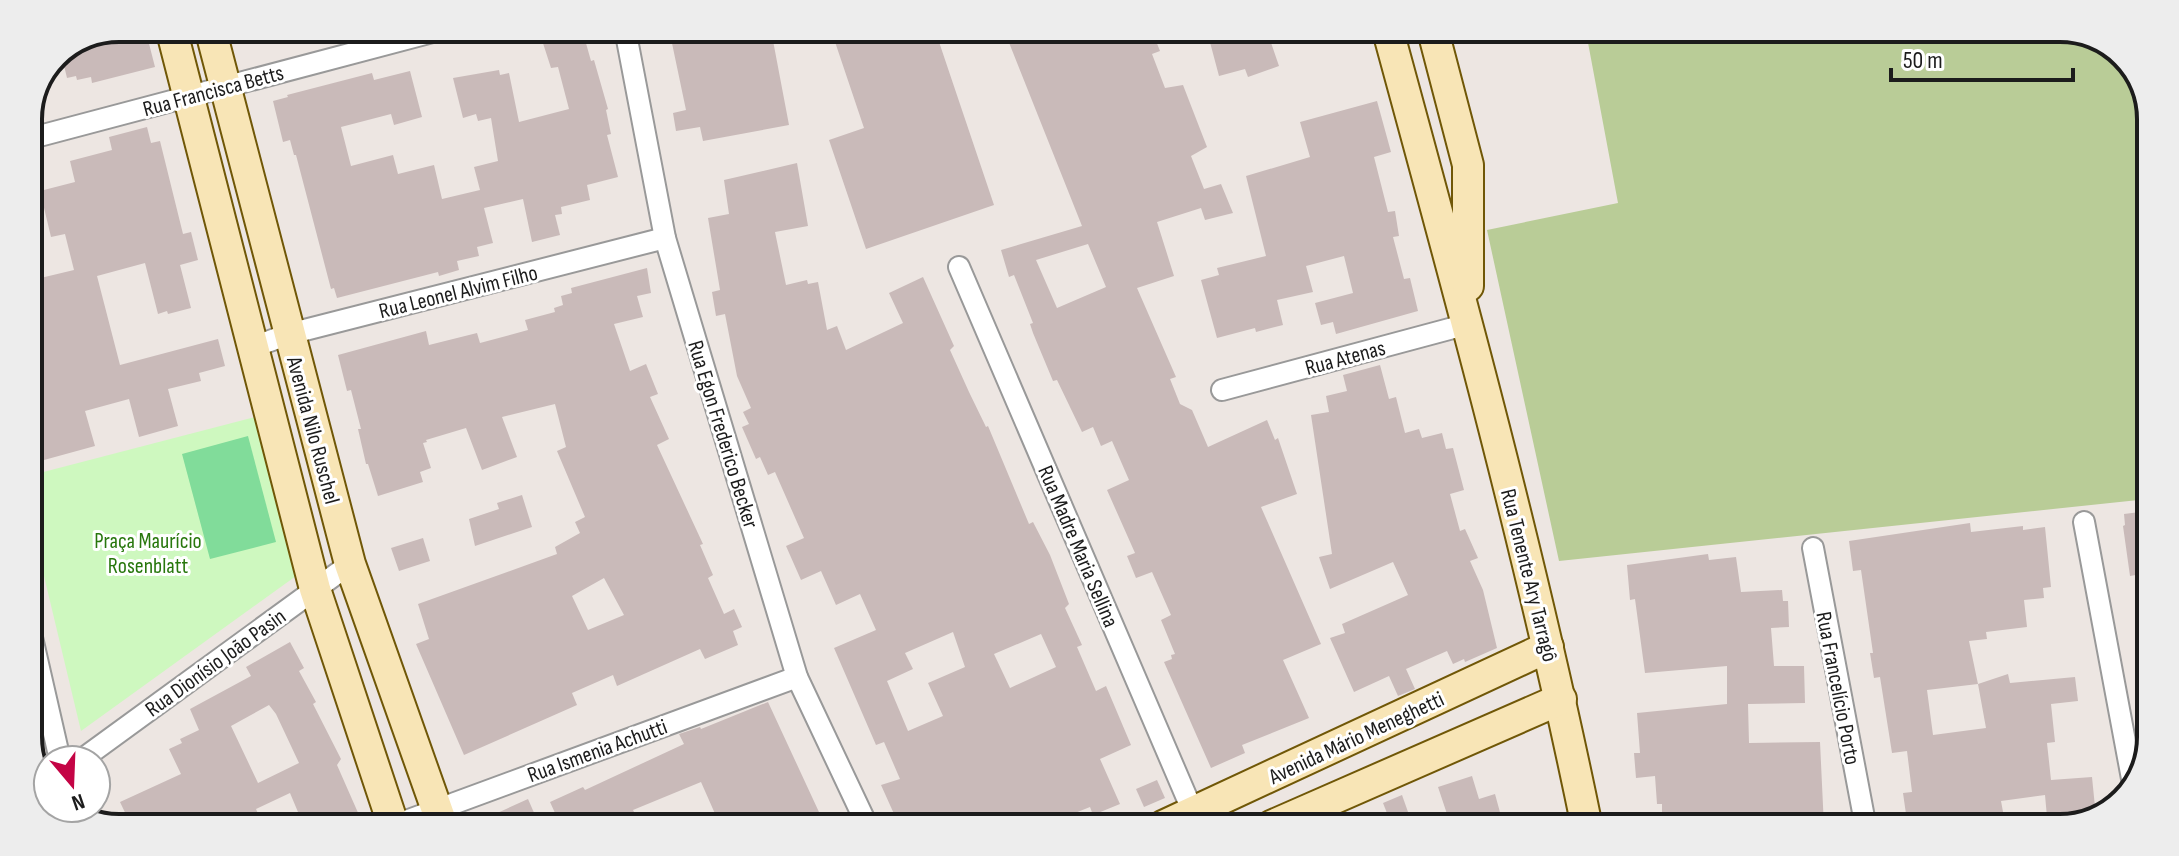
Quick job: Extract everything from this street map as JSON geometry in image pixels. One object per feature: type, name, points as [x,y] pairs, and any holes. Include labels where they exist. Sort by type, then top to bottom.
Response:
[{"type":"street","name":"Avenida Nilo Ruschel","points":[[174,42],[315,589],[392,814]]},
{"type":"street","name":"Avenida Nilo Ruschel","points":[[214,42],[350,564],[437,814]]},
{"type":"street","name":"Rua Francisca Betts","points":[[42,135],[394,42]]},
{"type":"street","name":"Rua Egon Frederico Becker","points":[[627,42],[665,238],[797,677],[862,814]]},
{"type":"street","name":"Rua Tenente Ary Tarragô","points":[[1391,42],[1468,324],[1561,699],[1584,814]]},
{"type":"street","name":"Rua Tenente Ary Tarragô","points":[[1436,42],[1465,155],[1469,186],[1468,324]]},
{"type":"street","points":[[1424,165],[1442,174],[1453,171],[1465,155]]},
{"type":"street","name":"Rua Leonel Alvim Filho","points":[[253,347],[289,334],[665,238]]},
{"type":"street","name":"Rua Madre Maria Sellina","points":[[959,267],[1194,814]]},
{"type":"street","name":"Rua Atenas","points":[[1222,390],[1468,324]]},
{"type":"street","points":[[2084,522],[2130,769]]},
{"type":"street","name":"Rua Francelício Porto","points":[[1813,548],[1863,814]]},
{"type":"street","name":"Rua Dionísio João Pasin","points":[[103,744],[350,564]]},
{"type":"street","name":"Avenida Mário Meneghetti","points":[[1206,814],[1548,647]]},
{"type":"street","name":"Rua Ismenia Achutti","points":[[446,814],[797,677]]},
{"type":"street","points":[[42,681],[56,744]]},
{"type":"street","name":"Avenida Mário Meneghetti","points":[[1298,814],[1561,699]]},
{"type":"green space","points":[[1588,42],[2060,42],[2085,46],[2103,55],[2121,72],[2129,85],[2137,114],[2137,500],[1559,561],[1487,230],[1618,203]]},
{"type":"green space","name":"Praça Maurício Rosenblatt","points":[[255,417],[296,576],[81,731],[42,568],[42,472]]},
{"type":"green space","points":[[248,436],[276,542],[210,559],[182,454]]},
{"type":"building","points":[[149,42],[155,67],[92,83],[91,77],[77,80],[76,76],[67,78],[64,66],[90,48],[104,43]]},
{"type":"building","points":[[543,42],[586,42],[608,109],[611,134],[607,135],[618,177],[587,185],[590,200],[561,207],[562,214],[555,215],[560,235],[532,242],[523,199],[484,208],[493,243],[477,247],[479,256],[457,261],[459,270],[439,276],[438,272],[337,298],[334,288],[331,289],[296,155],[290,140],[283,142],[273,101],[372,73],[374,80],[410,71],[422,117],[394,125],[391,114],[341,127],[351,166],[393,155],[398,174],[434,165],[442,199],[480,190],[474,167],[498,161],[491,118],[478,121],[476,114],[463,118],[453,78],[499,70],[500,75],[509,73],[519,122],[569,109],[558,67],[551,68]]},
{"type":"building","points":[[672,42],[773,42],[789,125],[703,141],[700,127],[676,131],[673,113],[686,110]]},
{"type":"building","points":[[835,42],[939,42],[994,205],[866,249],[829,140],[864,128]]},
{"type":"building","points":[[1009,42],[1156,42],[1160,51],[1152,54],[1165,88],[1183,85],[1207,147],[1191,156],[1204,189],[1221,184],[1233,213],[1205,220],[1201,208],[1157,222],[1174,276],[1137,288],[1176,377],[1170,379],[1180,404],[1192,410],[1208,447],[1267,420],[1275,440],[1278,438],[1297,494],[1261,507],[1321,644],[1283,660],[1309,718],[1242,745],[1245,753],[1211,768],[1164,662],[1175,654],[1161,620],[1171,615],[1152,572],[1136,578],[1127,556],[1135,553],[1107,490],[1129,480],[1112,441],[1101,446],[1093,427],[1082,432],[1057,380],[1053,381],[1014,275],[1009,277],[1001,250],[1082,226]],"holes":[[[1088,244],[1106,287],[1057,308],[1036,260]]]},
{"type":"building","points":[[1210,42],[1271,42],[1279,66],[1248,77],[1245,69],[1219,76]]},
{"type":"building","points":[[1377,101],[1391,152],[1374,157],[1388,212],[1395,211],[1399,236],[1393,237],[1404,279],[1410,278],[1418,311],[1336,334],[1333,322],[1321,325],[1315,303],[1353,293],[1344,256],[1306,266],[1313,292],[1277,300],[1283,325],[1256,332],[1255,328],[1217,338],[1201,280],[1219,275],[1217,268],[1266,256],[1246,176],[1310,157],[1300,122]]},
{"type":"building","points":[[147,127],[151,143],[160,141],[183,234],[191,232],[198,260],[180,265],[191,308],[168,314],[167,311],[158,314],[145,263],[97,276],[120,365],[218,339],[225,366],[199,373],[201,381],[168,389],[178,426],[139,437],[129,399],[85,411],[95,446],[44,460],[42,278],[74,270],[65,234],[51,237],[42,190],[75,182],[70,161],[112,150],[109,137]]},
{"type":"building","points":[[797,163],[808,226],[775,232],[786,285],[807,280],[808,284],[818,282],[827,330],[837,326],[846,350],[903,323],[889,293],[923,277],[954,346],[950,350],[988,426],[1029,524],[1033,522],[1050,555],[1069,604],[1065,608],[1082,645],[1077,647],[1096,691],[1106,686],[1131,745],[1100,759],[1120,804],[1095,814],[1090,807],[1072,814],[894,814],[881,785],[900,779],[884,742],[876,745],[834,648],[876,630],[860,594],[836,605],[821,571],[801,580],[786,546],[804,538],[775,472],[768,475],[760,457],[756,459],[742,427],[749,424],[743,412],[751,408],[737,376],[725,314],[716,316],[712,292],[720,290],[708,218],[729,214],[724,180]],"holes":[[[953,632],[965,667],[928,683],[943,716],[908,731],[887,681],[913,669],[905,653]],[[1041,634],[1056,667],[1010,688],[994,654]]]},
{"type":"building","points":[[647,268],[651,293],[637,296],[643,317],[614,324],[630,371],[646,364],[658,394],[650,397],[669,439],[657,445],[703,544],[700,545],[713,575],[708,578],[724,614],[734,609],[742,627],[733,631],[738,645],[705,659],[700,649],[617,686],[613,675],[572,693],[577,705],[464,755],[416,644],[429,639],[418,604],[557,554],[555,547],[580,533],[575,522],[585,517],[557,451],[566,447],[555,404],[502,417],[517,457],[482,470],[466,428],[423,443],[431,468],[420,472],[423,482],[378,496],[366,464],[351,390],[347,391],[338,355],[426,331],[429,345],[477,333],[480,343],[528,330],[525,320],[555,312],[554,308],[563,305],[561,296],[572,293],[571,288]],"holes":[[[604,578],[624,615],[588,630],[572,596]]]},
{"type":"building","points":[[1380,365],[1389,399],[1396,397],[1405,433],[1419,429],[1422,438],[1442,433],[1446,449],[1453,448],[1464,490],[1450,494],[1460,531],[1465,529],[1478,558],[1470,561],[1483,590],[1497,648],[1453,664],[1447,651],[1406,669],[1415,689],[1398,696],[1389,676],[1354,692],[1330,638],[1345,633],[1342,624],[1408,595],[1393,562],[1330,589],[1319,557],[1332,554],[1311,415],[1329,412],[1326,396],[1347,391],[1343,375]]},
{"type":"building","points":[[522,495],[532,527],[475,546],[469,519],[499,509],[497,503]]},
{"type":"building","points":[[2137,512],[2137,575],[2130,576],[2123,526],[2124,514]]},
{"type":"building","points":[[1970,523],[1971,532],[2023,526],[2023,530],[2045,527],[2051,587],[2043,588],[2044,598],[2024,600],[2027,627],[1986,632],[1987,639],[1969,641],[1978,684],[2008,674],[2010,683],[2075,677],[2078,701],[2051,704],[2055,742],[2047,743],[2051,780],[2092,777],[2095,806],[2070,813],[2047,814],[2045,795],[2001,801],[2003,814],[1906,814],[1903,793],[1912,792],[1907,751],[1892,753],[1880,677],[1874,678],[1861,570],[1853,571],[1849,541]],"holes":[[[1978,684],[1986,728],[1933,735],[1927,690]]]},
{"type":"building","points":[[423,538],[430,561],[399,571],[391,548]]},
{"type":"building","points":[[1708,554],[1709,560],[1736,557],[1741,592],[1782,590],[1783,601],[1788,601],[1789,627],[1771,628],[1774,666],[1804,666],[1805,703],[1748,704],[1749,743],[1820,742],[1823,814],[1662,814],[1662,804],[1657,804],[1655,776],[1636,778],[1634,753],[1640,753],[1637,713],[1727,704],[1727,666],[1645,673],[1635,599],[1630,600],[1627,565]]},
{"type":"building","points":[[290,642],[304,668],[299,671],[316,702],[313,704],[341,759],[337,765],[359,814],[299,814],[290,793],[256,809],[258,814],[126,814],[120,802],[181,774],[169,749],[182,743],[180,739],[199,730],[190,709],[251,676],[246,667]],"holes":[[[269,705],[299,763],[258,783],[231,726]]]},
{"type":"building","points":[[768,702],[820,814],[715,814],[701,782],[633,810],[635,814],[555,814],[550,802],[583,787],[585,790],[684,744],[679,734],[701,729]]},
{"type":"building","points":[[1472,776],[1479,799],[1495,794],[1500,814],[1447,814],[1438,787]]},
{"type":"building","points":[[1157,780],[1165,798],[1144,807],[1136,789]]},
{"type":"building","points":[[1402,795],[1409,814],[1387,814],[1383,803]]},
{"type":"building","points":[[528,799],[535,814],[495,814]]}]
